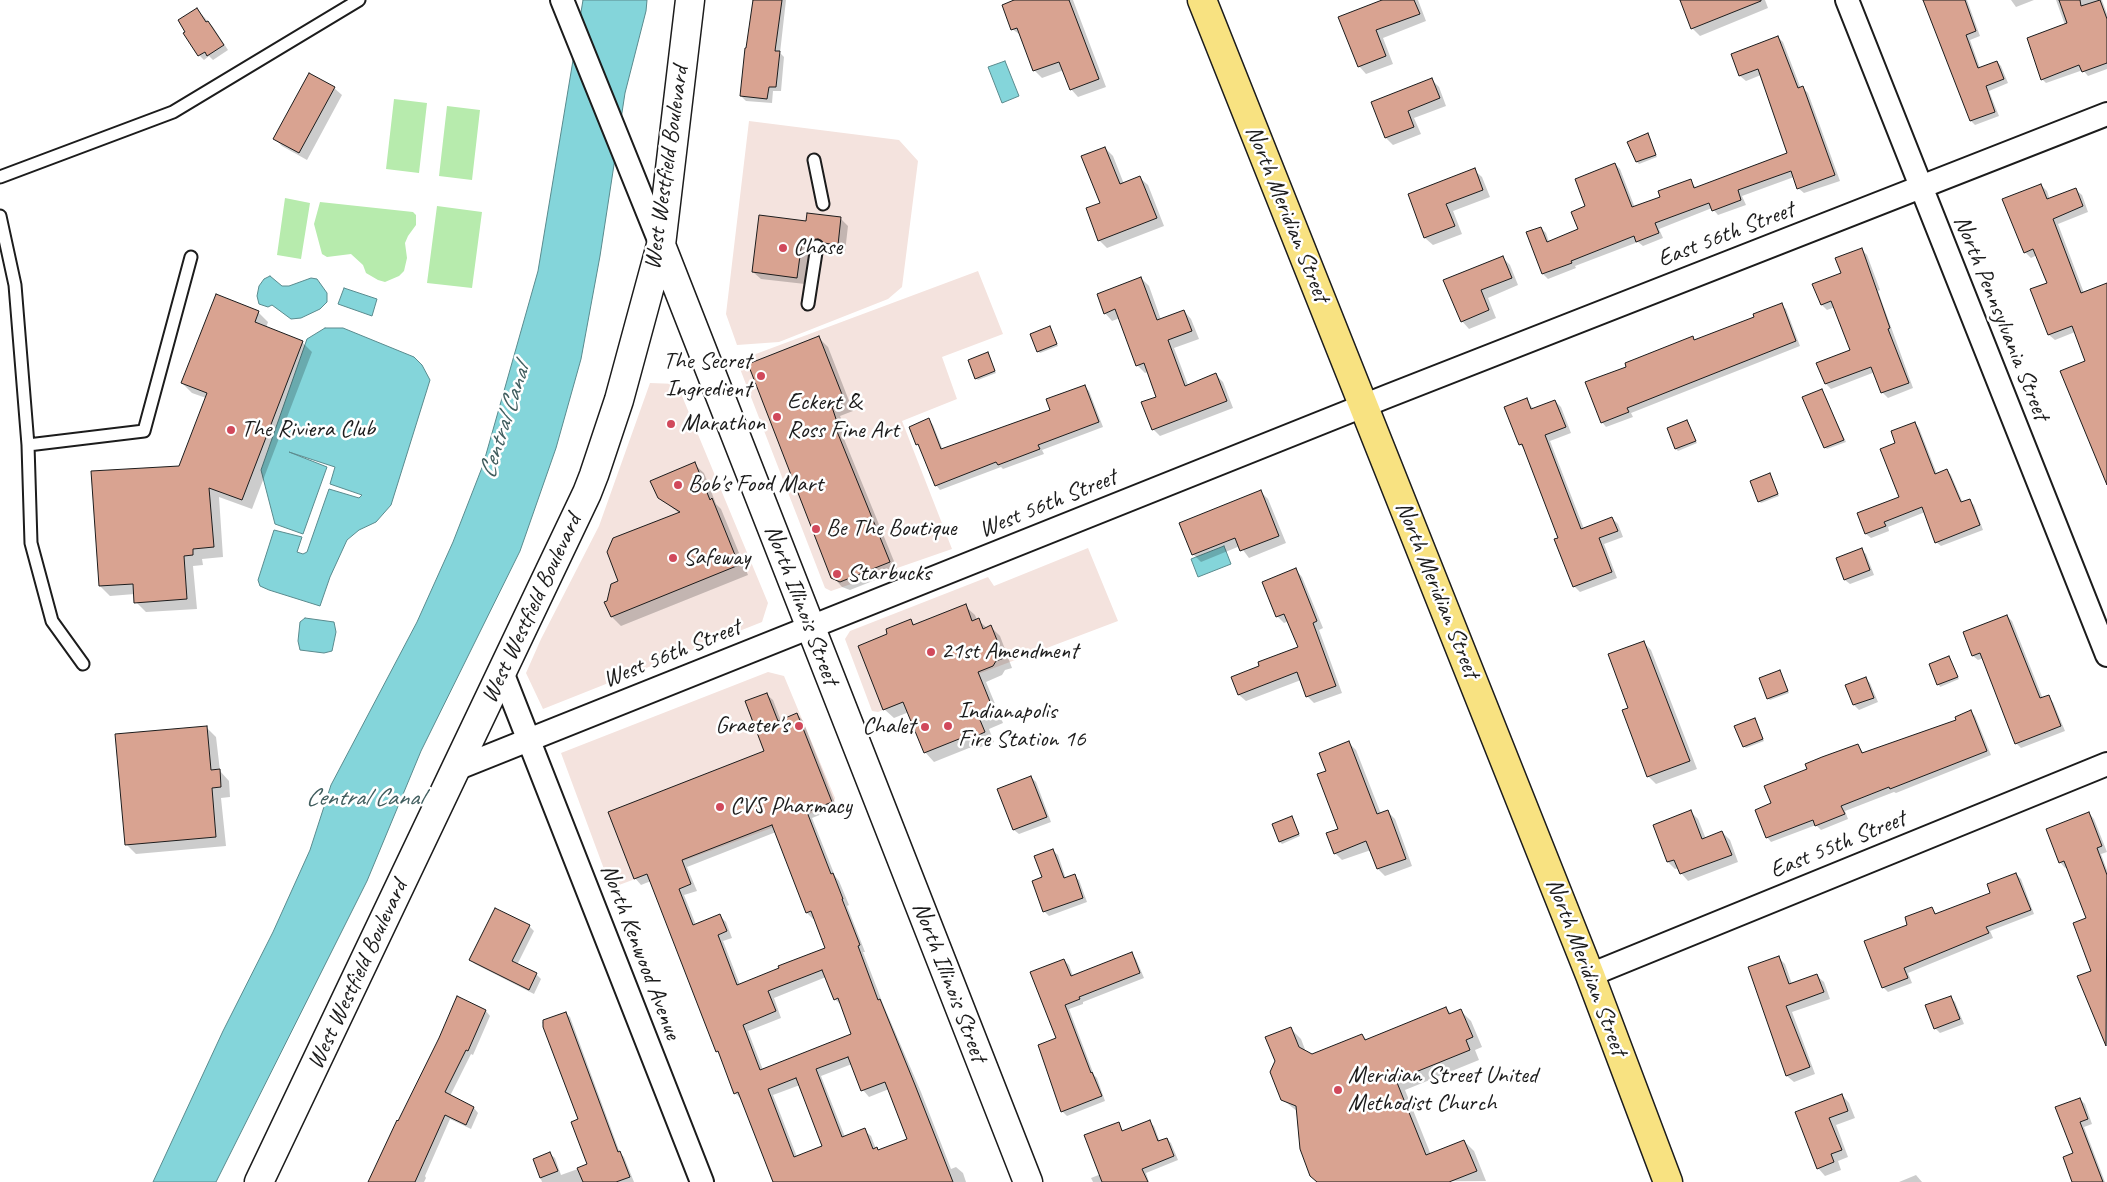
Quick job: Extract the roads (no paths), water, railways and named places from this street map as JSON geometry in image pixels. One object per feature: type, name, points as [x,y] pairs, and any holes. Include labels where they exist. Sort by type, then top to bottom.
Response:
[{"type":"main road","name":"West Westfield Boulevard","points":[[259,1182],[456,770],[594,475],[619,400],[660,245],[690,0]]},
{"type":"main road","name":"North Meridian Street","points":[[1202,0],[1590,975],[1668,1182]]},
{"type":"main road","name":"North Illinois Street","points":[[660,245],[1028,1182]]},
{"type":"street","name":"North Illinois Street","points":[[562,0],[660,245]]},
{"type":"street","name":"North Pennsylvania Street","points":[[1847,0],[2107,655]]},
{"type":"street","name":"East 56th Street","points":[[1364,405],[2107,114]]},
{"type":"street","name":"West 56th Street","points":[[528,741],[1364,405]]},
{"type":"street","name":"North Kenwood Avenue","points":[[502,672],[702,1182]]},
{"type":"street","points":[[456,770],[528,741]]},
{"type":"street","name":"East 55th Street","points":[[1590,975],[2107,764]]},
{"type":"lane","points":[[0,177],[173,112],[359,0]]},
{"type":"lane","points":[[814,160],[823,204]]},
{"type":"lane","points":[[0,216],[15,285],[28,445],[31,543],[52,621],[83,664]]},
{"type":"lane","points":[[808,304],[817,246]]},
{"type":"lane","points":[[28,445],[144,431],[191,257]]},
{"type":"water","name":"Central Canal","points":[[583,0],[647,0],[646,11],[625,93],[600,256],[581,359],[556,448],[520,551],[421,751],[367,881],[216,1182],[153,1182],[223,1031],[273,932],[310,850],[331,785],[417,622],[453,542],[483,465],[538,271]]},
{"type":"water","points":[[1005,61],[1019,96],[1002,103],[988,67]]},
{"type":"water","points":[[270,276],[282,286],[289,286],[311,278],[317,279],[327,293],[327,302],[320,309],[301,318],[291,319],[272,305],[268,307],[259,304],[257,296],[259,286],[264,279]]},
{"type":"water","points":[[344,288],[377,299],[372,316],[338,304]]},
{"type":"water","points":[[325,328],[343,328],[414,357],[422,365],[430,380],[391,505],[376,522],[359,530],[347,540],[330,577],[320,606],[269,590],[260,586],[258,580],[274,530],[302,537],[297,552],[303,554],[307,552],[329,489],[359,498],[362,495],[330,484],[335,467],[289,452],[327,467],[303,534],[275,524],[261,470],[307,339]]},
{"type":"water","points":[[1224,546],[1231,564],[1198,577],[1191,559]]},
{"type":"water","points":[[305,618],[334,622],[336,632],[332,651],[324,653],[300,650],[298,641],[300,622]]},
{"type":"place","name":"Chase","points":[[783,248]]},
{"type":"place","name":"The Secret Ingredient","points":[[761,376]]},
{"type":"place","name":"Eckert & Ross Fine Art","points":[[777,417]]},
{"type":"place","name":"Marathon","points":[[671,424]]},
{"type":"place","name":"The Riviera Club","points":[[231,430]]},
{"type":"place","name":"Bob's Food Mart","points":[[678,485]]},
{"type":"place","name":"Be The Boutique","points":[[816,529]]},
{"type":"place","name":"Safeway","points":[[673,558]]},
{"type":"place","name":"Starbucks","points":[[837,574]]},
{"type":"place","name":"21st Amendment","points":[[931,652]]},
{"type":"place","name":"Graeter's","points":[[799,726]]},
{"type":"place","name":"Indianapolis Fire Station 16","points":[[948,726]]},
{"type":"place","name":"Chalet","points":[[925,727]]},
{"type":"place","name":"CVS Pharmacy","points":[[720,807]]},
{"type":"place","name":"Meridian Street United Methodist Church","points":[[1338,1090]]}]
